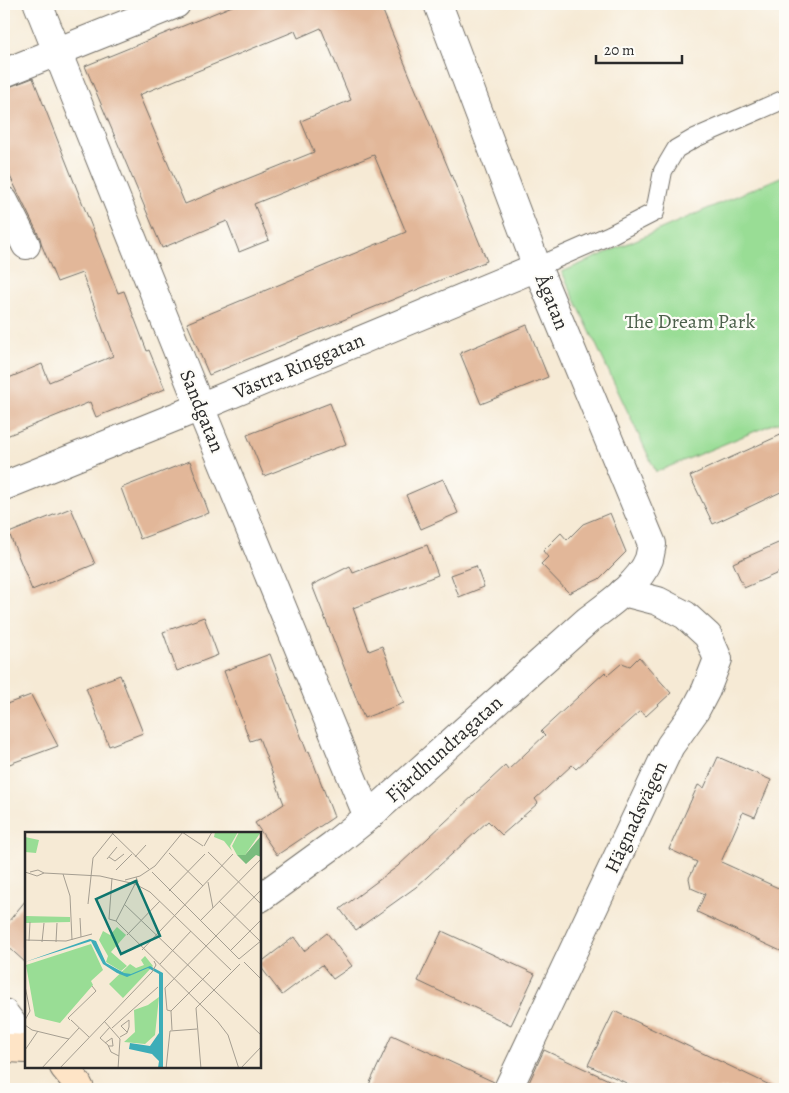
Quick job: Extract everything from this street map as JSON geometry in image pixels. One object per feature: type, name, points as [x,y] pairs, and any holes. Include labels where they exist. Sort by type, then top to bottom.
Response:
[{"type":"main road","points":[[4,1050],[9,1048],[25,1049]]},
{"type":"street","name":"Sandgatan","points":[[38,4],[368,817]]},
{"type":"street","points":[[4,74],[176,4]]},
{"type":"street","name":"Ågatan","points":[[438,4],[537,267],[652,544],[648,560],[638,576],[623,592]]},
{"type":"street","points":[[4,201],[26,245]]},
{"type":"street","name":"Västra Ringgatan","points":[[4,486],[537,267]]},
{"type":"street","name":"Fjärdhundragatan","points":[[261,897],[368,817],[581,627],[623,592]]},
{"type":"street","name":"Hägnadsvägen","points":[[508,1089],[670,746],[702,697],[718,659],[708,636],[685,615],[658,601],[623,592]]},
{"type":"street","points":[[4,1013],[25,1041]]},
{"type":"lane","points":[[537,267],[610,236],[655,212],[663,171],[676,149],[695,138],[785,99]]},
{"type":"green space","name":"The Dream Park","points":[[785,175],[785,419],[656,472],[562,272]]},
{"type":"building","points":[[237,4],[380,4],[487,261],[209,375],[187,323],[406,232],[374,155],[254,204],[269,240],[239,252],[227,221],[162,248],[85,66]],"holes":[[[321,28],[351,100],[301,121],[314,152],[185,204],[139,95],[295,31],[298,38]]]},
{"type":"building","points":[[33,78],[118,293],[124,291],[147,351],[149,350],[165,389],[96,417],[90,402],[4,437],[4,380],[42,364],[49,382],[113,356],[82,273],[57,282],[40,238],[4,164],[4,89]]},
{"type":"building","points":[[527,325],[548,377],[481,404],[460,353]]},
{"type":"building","points":[[330,403],[346,444],[264,476],[247,435]]},
{"type":"building","points":[[785,433],[785,490],[713,524],[690,476]]},
{"type":"building","points":[[190,461],[209,513],[140,539],[121,488]]},
{"type":"building","points":[[443,479],[458,513],[421,529],[406,495]]},
{"type":"building","points":[[71,508],[95,564],[32,590],[9,533]]},
{"type":"building","points":[[610,513],[626,552],[599,579],[569,593],[541,564],[548,557],[543,551],[561,533],[567,540],[583,524]]},
{"type":"building","points":[[785,540],[785,570],[744,588],[733,563]]},
{"type":"building","points":[[427,545],[438,575],[353,608],[369,651],[382,646],[404,703],[364,718],[312,585],[350,566],[353,573]]},
{"type":"building","points":[[476,566],[484,587],[459,597],[451,575]]},
{"type":"building","points":[[204,617],[218,655],[177,671],[163,632]]},
{"type":"building","points":[[270,654],[334,817],[277,855],[255,823],[284,804],[259,738],[250,741],[224,671]]},
{"type":"building","points":[[639,657],[671,693],[646,716],[640,711],[576,769],[572,765],[535,799],[538,803],[502,835],[488,821],[416,887],[356,930],[340,909],[398,866],[505,766],[508,770],[545,735],[541,731],[605,672],[608,675],[622,663],[630,666]]},
{"type":"building","points":[[120,675],[143,733],[109,746],[86,688]]},
{"type":"building","points":[[31,695],[58,746],[4,766],[4,705]]},
{"type":"building","points":[[718,757],[771,780],[755,817],[743,812],[721,862],[785,891],[785,953],[697,912],[705,894],[691,888],[689,878],[697,862],[669,849],[698,785],[704,788]]},
{"type":"building","points":[[25,901],[25,962],[4,943],[4,927]]},
{"type":"building","points":[[442,931],[535,974],[511,1025],[418,981]]},
{"type":"building","points":[[327,933],[352,966],[333,979],[322,965],[282,995],[261,967],[261,962],[294,937],[304,951]]},
{"type":"building","points":[[614,1011],[778,1089],[639,1089],[588,1065]]},
{"type":"building","points":[[392,1035],[494,1082],[493,1089],[367,1089]]},
{"type":"building","points":[[544,1050],[628,1089],[526,1089]]}]
